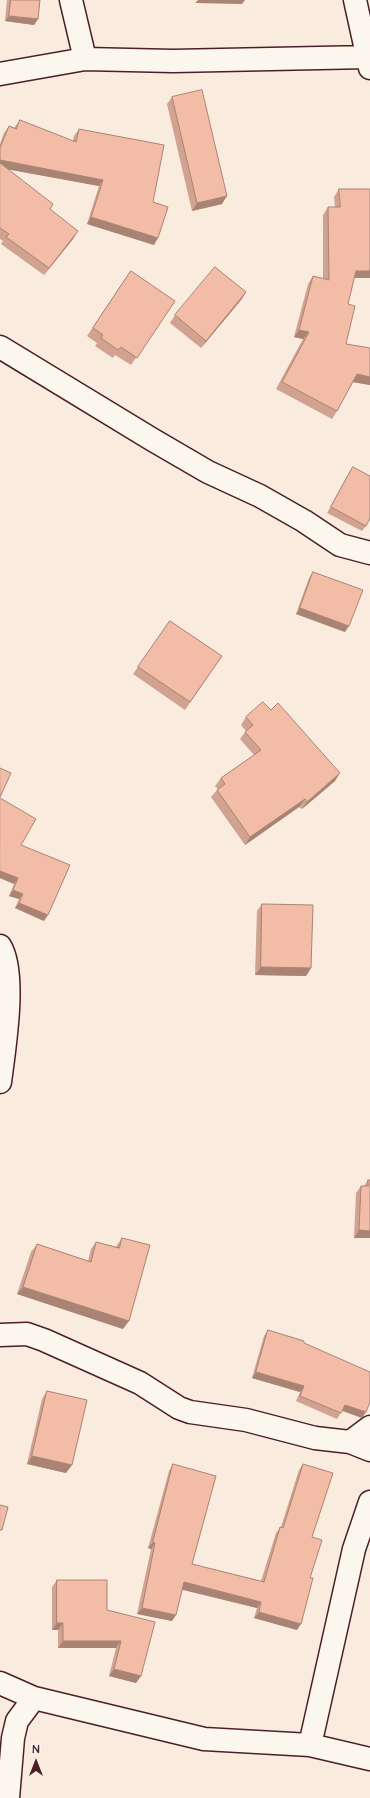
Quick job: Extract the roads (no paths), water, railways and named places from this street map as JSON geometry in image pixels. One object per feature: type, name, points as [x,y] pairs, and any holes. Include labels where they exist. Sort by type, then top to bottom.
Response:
[{"type":"street","points":[[71,0],[85,59]]},
{"type":"street","points":[[0,74],[85,59],[369,62],[361,10]]},
{"type":"street","points":[[0,346],[119,420],[208,472],[260,496],[304,521],[340,545],[370,553]]},
{"type":"street","points":[[0,946],[5,954],[8,978],[5,1038],[0,1082]]},
{"type":"street","points":[[0,1335],[27,1334],[44,1340],[140,1383],[179,1408],[190,1412],[240,1418],[308,1436],[360,1446],[370,1427]]},
{"type":"street","points":[[310,1745],[354,1549],[370,1502]]},
{"type":"street","points":[[0,1683],[34,1698],[204,1739],[310,1745],[370,1759]]},
{"type":"street","points":[[8,1798],[13,1738],[17,1721],[34,1698]]}]
